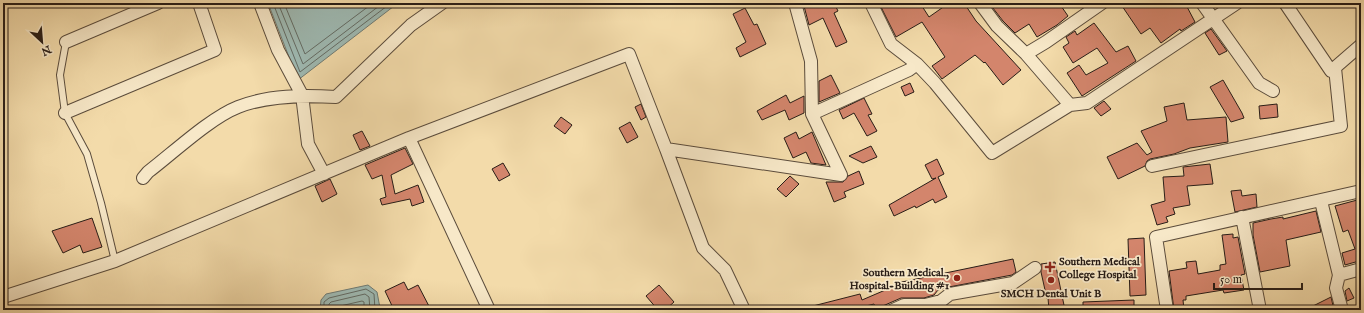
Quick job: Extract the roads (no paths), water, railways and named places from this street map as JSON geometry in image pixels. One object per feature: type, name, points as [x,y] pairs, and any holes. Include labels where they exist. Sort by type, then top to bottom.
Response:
[{"type":"street","points":[[66,42],[158,3]]},
{"type":"street","points":[[65,113],[215,50],[199,3]]},
{"type":"street","points":[[260,3],[278,50],[302,95],[308,144],[324,174]]},
{"type":"street","points":[[143,178],[148,172],[206,126],[237,107],[251,102],[302,95],[336,97],[411,25],[442,3]]},
{"type":"street","points":[[666,149],[841,175],[812,114],[811,61],[795,3]]},
{"type":"street","points":[[871,3],[891,44],[917,64],[935,82],[992,153],[1070,105],[1087,103],[1237,3]]},
{"type":"street","points":[[980,3],[997,26],[1026,54],[1070,105]]},
{"type":"street","points":[[1026,54],[1102,3]]},
{"type":"street","points":[[1202,3],[1259,83],[1273,92]]},
{"type":"street","points":[[1285,3],[1331,70],[1357,47],[1361,46]]},
{"type":"street","points":[[3,298],[115,261],[409,138],[629,54],[703,248],[725,270],[744,310]]},
{"type":"street","points":[[812,114],[909,70],[917,64]]},
{"type":"street","points":[[1152,166],[1341,126],[1335,68]]},
{"type":"street","points":[[409,138],[489,310]]},
{"type":"street","points":[[1167,310],[1156,237],[1361,191]]},
{"type":"street","points":[[1321,201],[1339,275],[1336,288],[1342,310]]},
{"type":"street","points":[[1242,217],[1260,310]]},
{"type":"street","points":[[893,310],[904,305],[925,305],[941,301],[950,294],[1013,283],[1035,268]]},
{"type":"street","points":[[1339,275],[1361,269]]},
{"type":"lane","points":[[66,42],[60,75],[65,113],[87,154],[115,261]]},
{"type":"water","points":[[268,3],[398,3],[298,80]]},
{"type":"water","points":[[368,285],[377,292],[380,308],[377,310],[320,310],[321,300],[326,294]]},
{"type":"place","name":"Southern Medical College Hospital","points":[[1050,267]]},
{"type":"place","name":"Southern Medical., Hospital-Building #1","points":[[957,278]]},
{"type":"place","name":"SMCH Dental Unit B","points":[[1051,280]]}]
